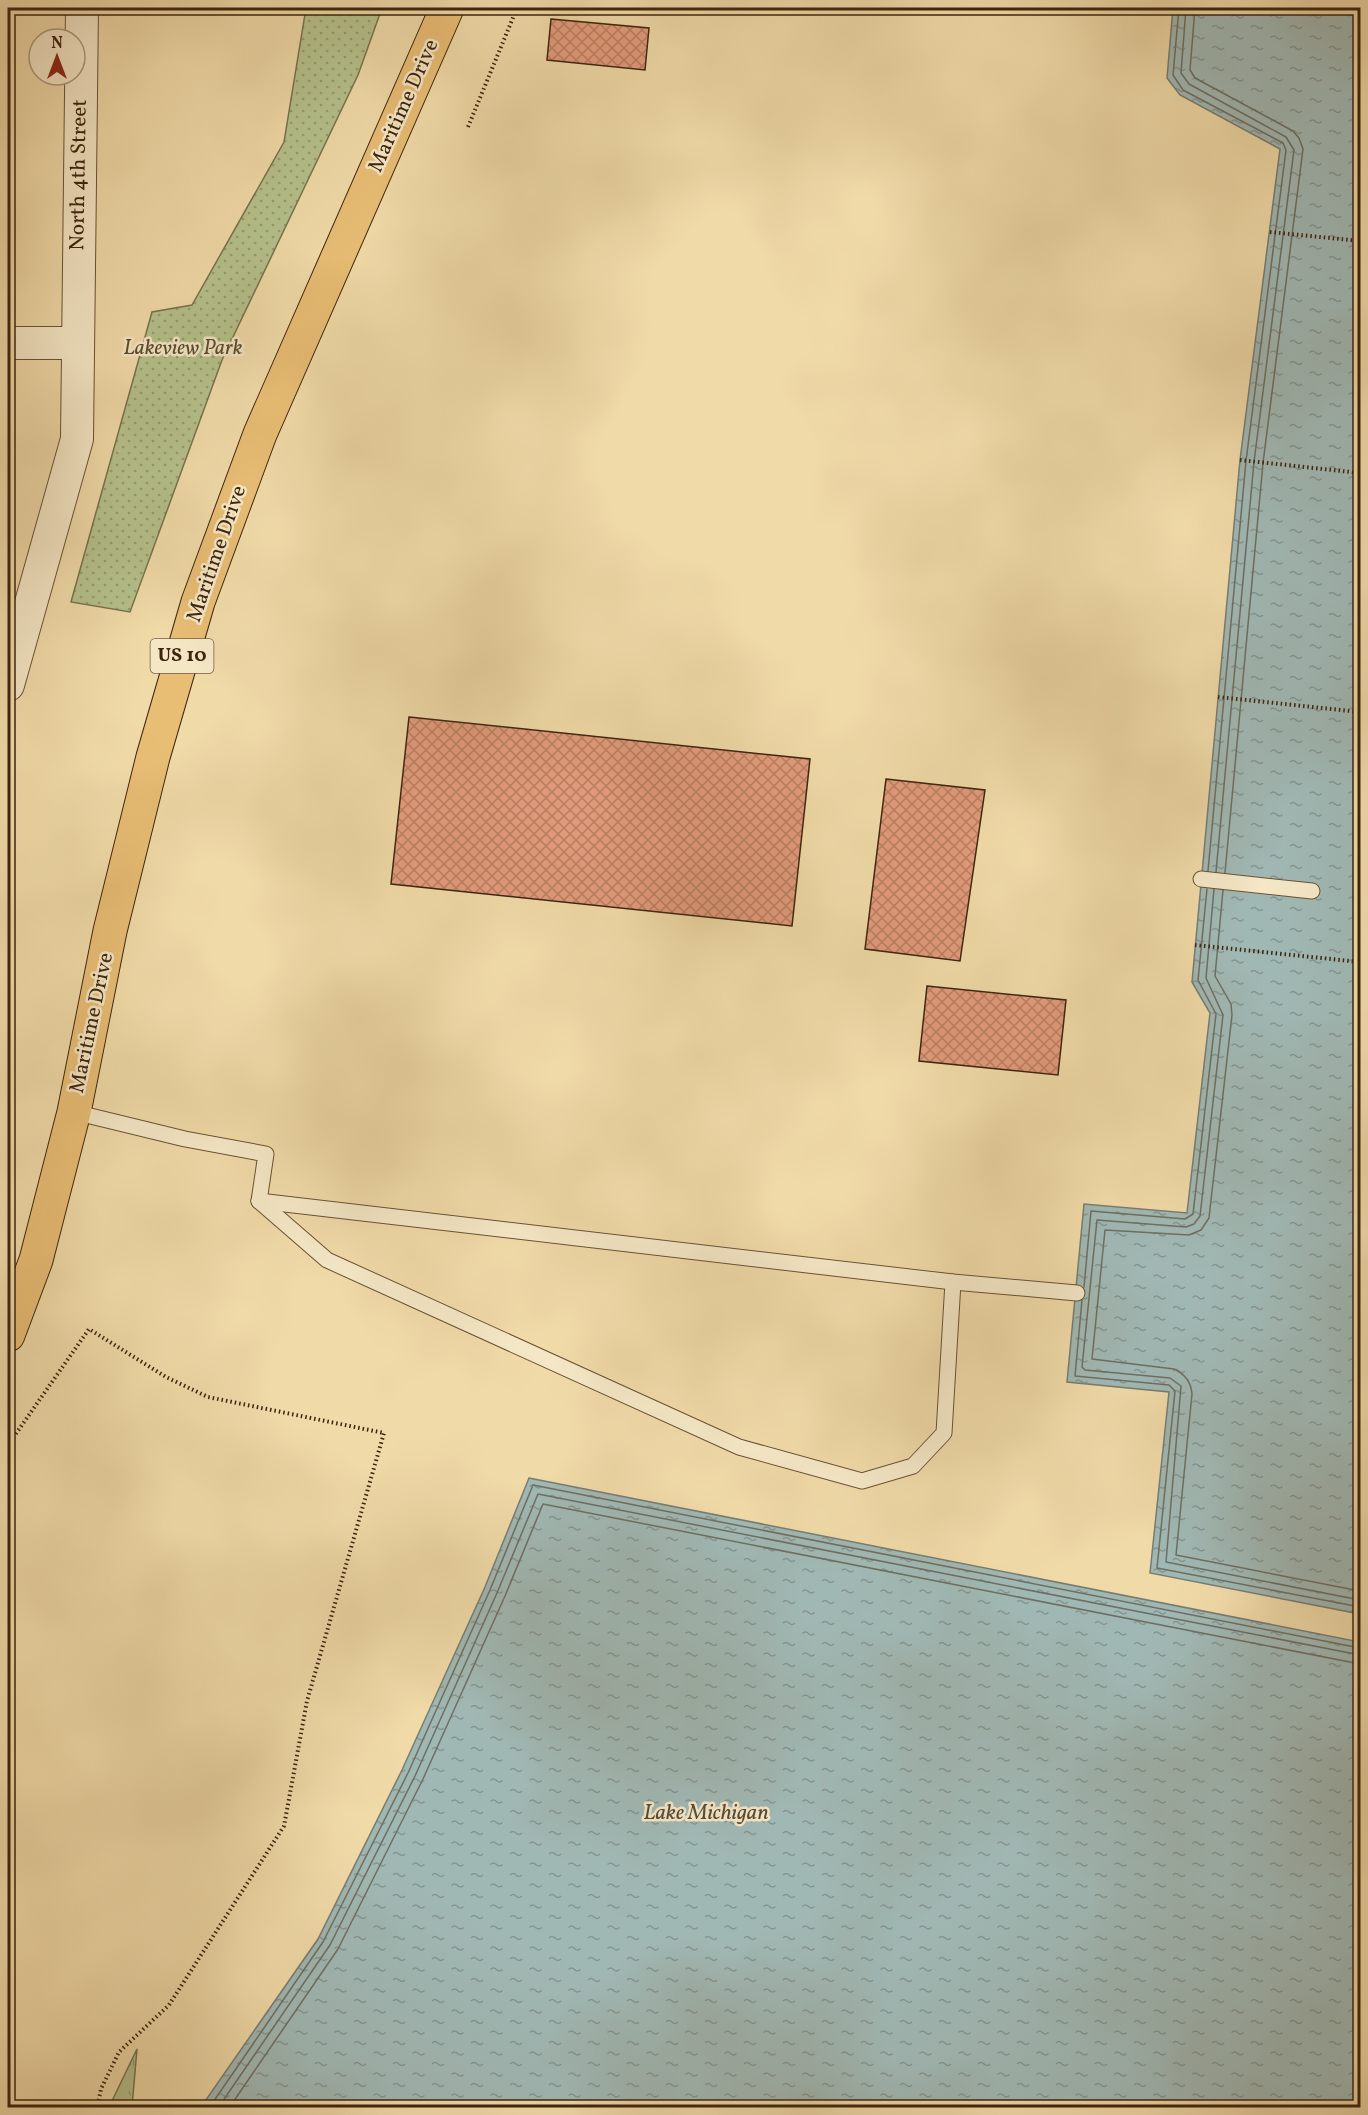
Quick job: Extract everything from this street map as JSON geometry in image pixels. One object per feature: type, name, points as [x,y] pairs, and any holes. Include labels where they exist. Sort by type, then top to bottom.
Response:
[{"type":"main road","name":"Maritime Drive","points":[[8,1335],[36,1260],[74,1112],[110,931],[142,803],[198,602],[260,434],[447,8]]},
{"type":"street","name":"North 4th Street","points":[[8,685],[77,439],[82,8]]},
{"type":"street","points":[[8,343],[77,343]]},
{"type":"lane","points":[[1202,879],[1312,891]]},
{"type":"lane","points":[[74,1112],[185,1139],[266,1154],[259,1201]]},
{"type":"lane","points":[[259,1201],[327,1260],[739,1447],[862,1481],[913,1466],[944,1433],[953,1282]]},
{"type":"lane","points":[[259,1201],[953,1282],[1077,1293]]},
{"type":"path","points":[[468,127],[517,8]]},
{"type":"path","points":[[1270,232],[1360,241]]},
{"type":"path","points":[[1240,460],[1360,472]]},
{"type":"path","points":[[1218,697],[1360,711]]},
{"type":"path","points":[[1195,945],[1360,962]]},
{"type":"path","points":[[8,1445],[89,1329],[166,1377],[208,1397],[384,1433],[308,1701],[284,1826],[169,2005],[119,2052],[101,2089],[97,2108]]},
{"type":"green space","name":"Lakeview Park","points":[[306,8],[382,8],[358,75],[222,360],[130,612],[71,602],[152,312],[192,305],[284,142]]},
{"type":"green space","points":[[137,2049],[132,2107],[109,2107],[110,2105]]},
{"type":"water","points":[[1173,8],[1360,8],[1360,1614],[1150,1573],[1169,1392],[1067,1382],[1084,1204],[1187,1213],[1210,1013],[1192,982],[1240,460],[1280,149],[1180,95],[1167,78]]},
{"type":"water","name":"Lake Michigan","points":[[529,1478],[1360,1642],[1360,2107],[201,2107],[318,1939],[402,1770],[485,1587]]},
{"type":"building","points":[[551,19],[649,28],[645,70],[547,60]]},
{"type":"building","points":[[409,717],[810,759],[792,926],[391,884]]},
{"type":"building","points":[[886,779],[985,790],[960,961],[865,949]]},
{"type":"building","points":[[927,986],[1066,1000],[1058,1075],[919,1061]]}]
